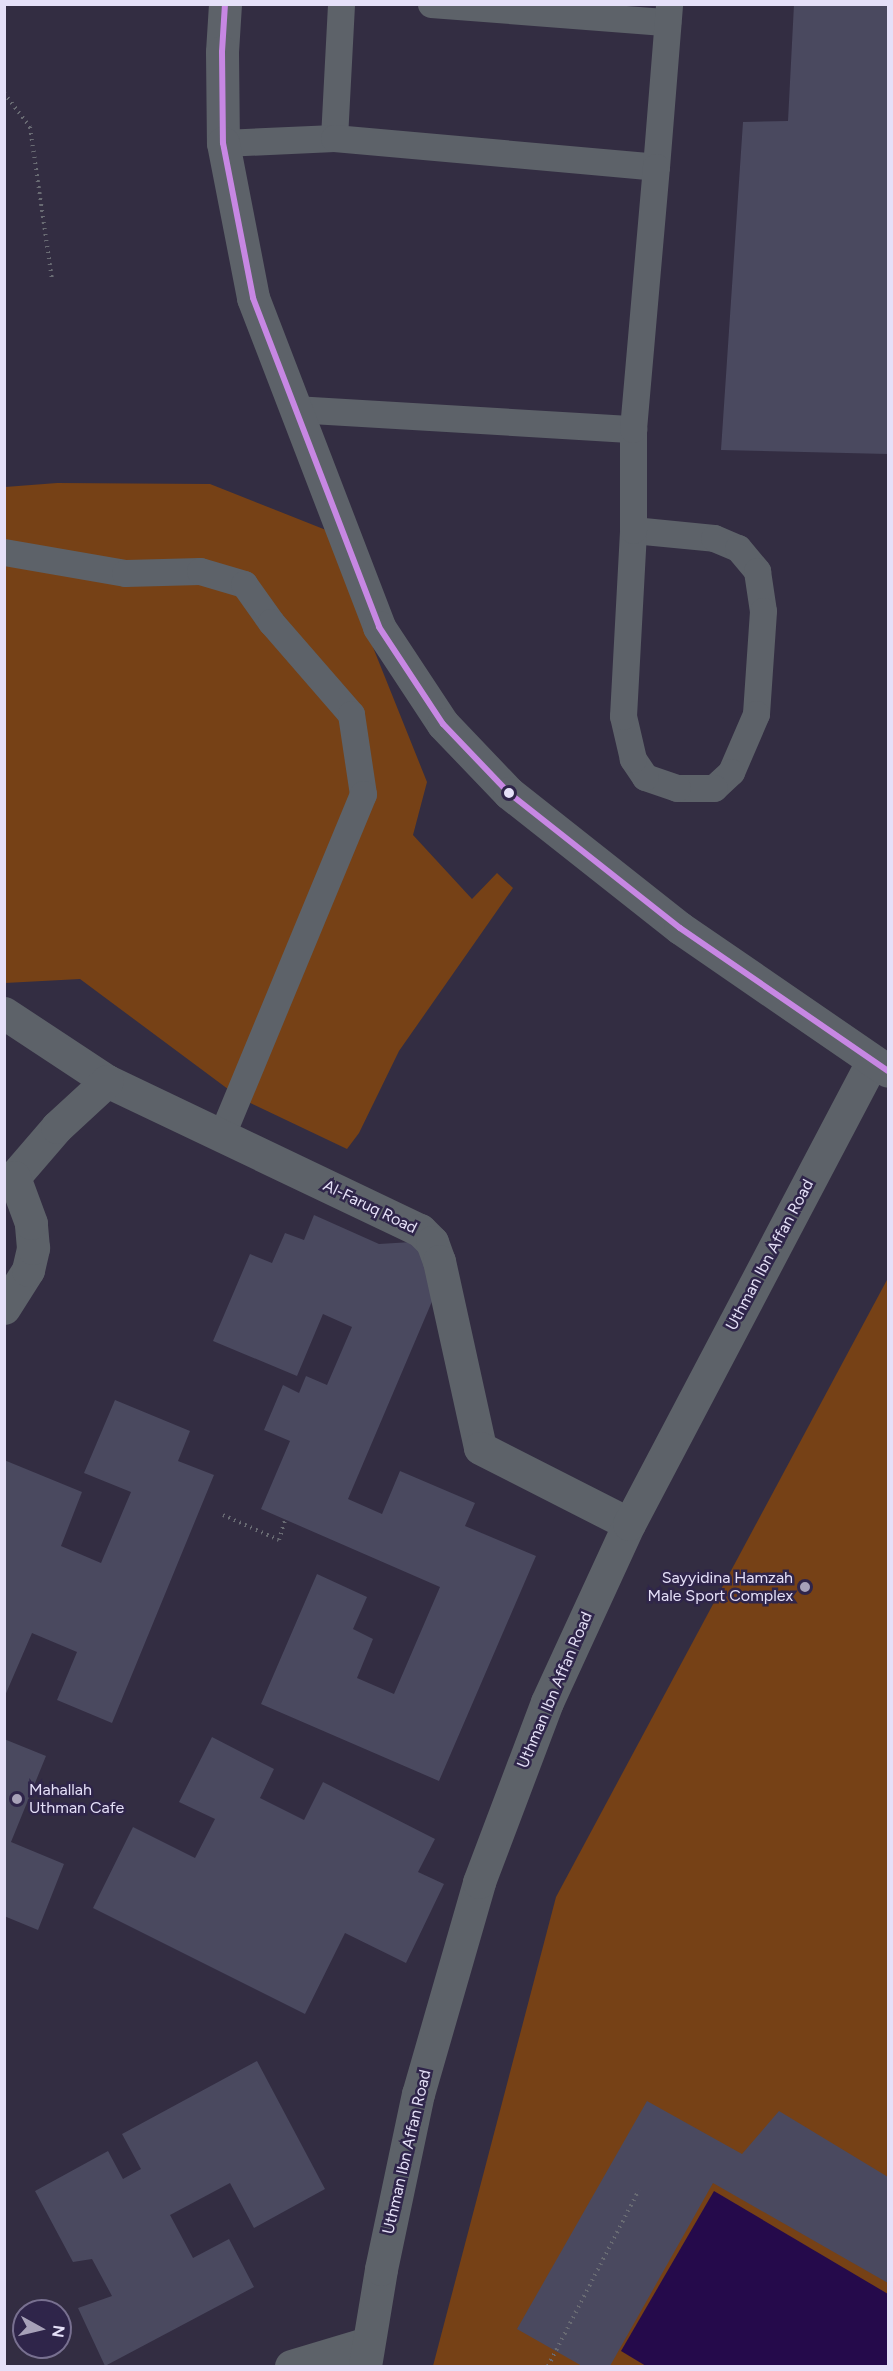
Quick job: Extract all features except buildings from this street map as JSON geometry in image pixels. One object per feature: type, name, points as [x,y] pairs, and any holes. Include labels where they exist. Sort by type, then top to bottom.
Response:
[{"type":"street","points":[[225,4],[222,52],[223,143],[253,298],[379,627],[443,724],[509,793],[680,928],[880,1066]]},
{"type":"street","name":"Al-Faruq Road","points":[[4,1013],[107,1081],[420,1230],[432,1242],[439,1261],[480,1448],[629,1524]]},
{"type":"street","name":"Uthman Ibn Affan Road","points":[[366,2355],[418,2094],[479,1882],[547,1702],[629,1524],[880,1066]]},
{"type":"street","points":[[4,1308],[28,1270],[33,1248],[31,1223],[9,1179],[57,1127],[107,1081]]},
{"type":"street","points":[[291,2367],[366,2355]]},
{"type":"lane","points":[[334,138],[340,4]]},
{"type":"lane","points":[[431,4],[668,13],[633,429],[633,530],[623,716],[633,759],[645,777],[677,788],[714,788],[731,772],[756,714],[763,611],[757,572],[738,548],[714,538],[633,530]]},
{"type":"lane","points":[[223,143],[334,138],[656,167]]},
{"type":"lane","points":[[294,409],[633,429]]},
{"type":"lane","points":[[4,552],[125,573],[200,571],[244,584],[271,622],[351,714],[363,794],[222,1135]]},
{"type":"path","points":[[4,93],[30,127],[52,280]]},
{"type":"path","points":[[223,1515],[279,1540],[285,1520]]},
{"type":"path","points":[[548,2367],[639,2190]]},
{"type":"shaded area","points":[[57,483],[210,484],[326,530],[427,782],[413,835],[472,899],[497,873],[513,888],[399,1051],[359,1133],[347,1149],[240,1098],[80,979],[5,983],[5,487]]},
{"type":"shaded area","name":"Sayyidina Hamzah Male Sport Complex","points":[[888,1278],[888,2366],[433,2366],[556,1897]]},
{"type":"shaded area","points":[[714,2191],[888,2294],[888,2366],[646,2366],[621,2351]]},
{"type":"transit line","points":[[225,4],[222,52],[223,143],[253,298],[379,627],[443,724],[509,793],[680,928],[888,1071]]},
{"type":"place","name":"Sayyidina Hamzah Male Sport Complex","points":[[805,1587]]},
{"type":"place","name":"Mahallah Uthman Cafe","points":[[17,1799]]}]
